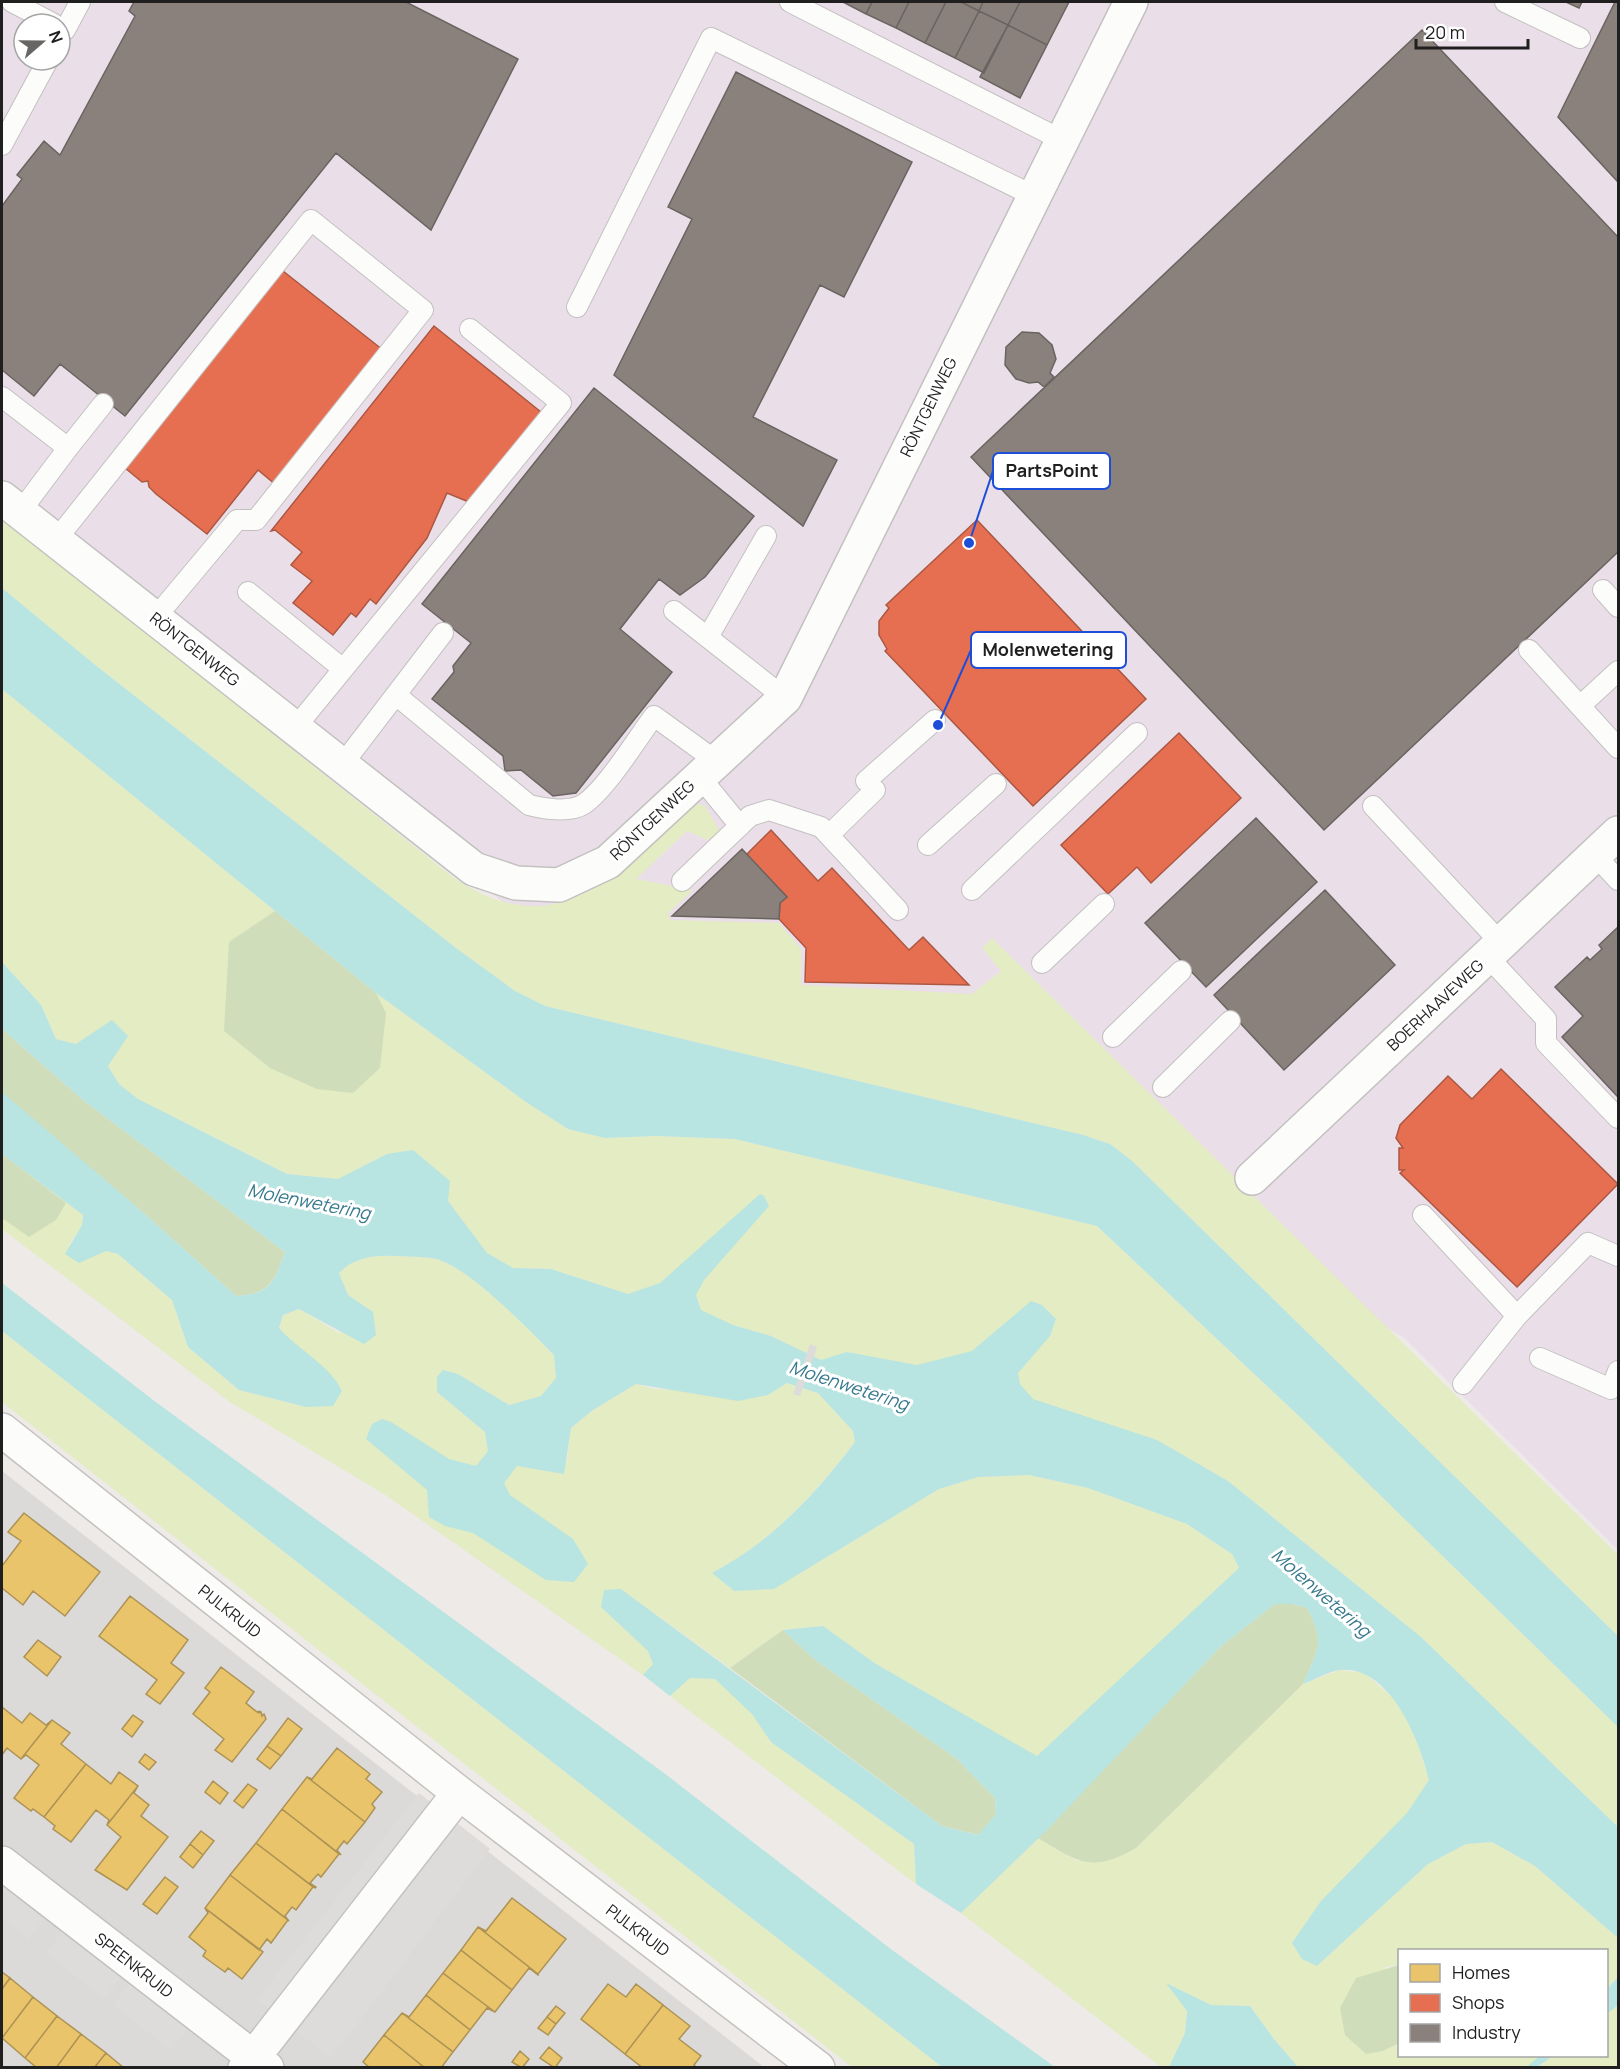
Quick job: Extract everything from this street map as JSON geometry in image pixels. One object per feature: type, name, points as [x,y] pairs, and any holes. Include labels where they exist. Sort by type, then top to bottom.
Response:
[{"type":"street","name":"RÖNTGENWEG","points":[[11,505],[474,869],[516,883],[558,885],[608,862],[784,698],[1032,195],[1130,2]]},
{"type":"street","name":"BOERHAAVEWEG","points":[[1252,1178],[1607,844]]},
{"type":"street","name":"PIJLKRUID","points":[[2,1430],[459,1793],[818,2067]]},
{"type":"street","points":[[255,2064],[459,1793]]},
{"type":"street","name":"SPEENKRUID","points":[[2,1863],[255,2064]]},
{"type":"lane","points":[[12,2],[29,12]]},
{"type":"lane","points":[[790,2],[1060,139]]},
{"type":"lane","points":[[1505,2],[1580,38]]},
{"type":"lane","points":[[577,307],[711,38],[1032,195]]},
{"type":"lane","points":[[2,145],[42,72]]},
{"type":"lane","points":[[56,540],[311,220],[423,310],[256,520],[237,520],[155,618]]},
{"type":"lane","points":[[295,728],[561,403],[470,329]]},
{"type":"lane","points":[[2,398],[68,448]]},
{"type":"lane","points":[[11,505],[68,448],[103,404]]},
{"type":"lane","points":[[708,637],[766,536]]},
{"type":"lane","points":[[1604,590],[1618,607]]},
{"type":"lane","points":[[248,592],[343,669]]},
{"type":"lane","points":[[674,611],[784,698]]},
{"type":"lane","points":[[342,765],[443,633]]},
{"type":"lane","points":[[1529,650],[1618,748]]},
{"type":"lane","points":[[1580,706],[1618,671]]},
{"type":"lane","points":[[396,695],[530,805],[548,810],[582,805],[598,790],[654,716],[708,769],[740,826]]},
{"type":"lane","points":[[829,835],[871,786],[935,720]]},
{"type":"lane","points":[[972,890],[1137,733]]},
{"type":"lane","points":[[928,845],[996,784]]},
{"type":"lane","points":[[1373,806],[1494,950],[1546,1019],[1546,1043],[1618,1118]]},
{"type":"lane","points":[[682,881],[750,816],[769,810],[821,827],[898,910]]},
{"type":"lane","points":[[1607,844],[1618,880]]},
{"type":"lane","points":[[1042,963],[1104,904]]},
{"type":"lane","points":[[1113,1036],[1181,970]]},
{"type":"lane","points":[[1163,1087],[1230,1021]]},
{"type":"lane","points":[[1423,1215],[1517,1316]]},
{"type":"lane","points":[[1463,1384],[1517,1316],[1588,1243],[1618,1256]]},
{"type":"lane","points":[[1540,1358],[1611,1389],[1618,1371]]},
{"type":"shaded area","points":[[2,2],[1618,2],[1618,1550],[1404,1338],[1013,1097],[514,910],[2,539]]},
{"type":"shaded area","points":[[2,1471],[555,1904],[764,2067],[2,2067]]},
{"type":"shaded area","points":[[419,1793],[490,1849],[331,2058],[257,2000]]},
{"type":"shaded area","points":[[2,1883],[45,1917],[29,1939],[2,1917]]},
{"type":"shaded area","points":[[63,1931],[121,1976],[104,1998],[46,1953]]},
{"type":"shaded area","points":[[130,1983],[188,2028],[171,2050],[113,2005]]},
{"type":"green space","points":[[2,518],[450,875],[488,897],[522,906],[554,904],[584,893],[612,876],[640,854],[694,803],[705,806],[720,831],[708,840],[687,831],[636,879],[693,890],[668,913],[670,920],[779,923],[801,949],[801,985],[972,994],[1001,971],[982,948],[992,938],[1618,1555],[1618,1636],[1132,1161],[1110,1144],[1083,1135],[545,1006],[515,991],[456,948],[94,664],[2,588]]},
{"type":"green space","points":[[2,689],[376,993],[526,1102],[568,1129],[605,1138],[656,1136],[735,1139],[1097,1226],[1300,1417],[1618,1727],[1618,1827],[1421,1637],[1228,1481],[1157,1440],[847,1352],[821,1360],[771,1336],[733,1325],[701,1311],[698,1299],[660,1284],[628,1294],[551,1269],[513,1268],[487,1254],[448,1201],[387,1154],[338,1179],[287,1174],[138,1099],[119,1084],[108,1066],[76,1044],[56,1039],[41,1005],[2,962]]},
{"type":"green space","points":[[275,911],[376,993],[386,1013],[380,1068],[353,1093],[317,1089],[270,1068],[224,1031],[229,942]]},
{"type":"green space","points":[[2,1029],[83,1100],[285,1252],[274,1279],[264,1289],[236,1296],[138,1208],[17,1107],[2,1092]]},
{"type":"green space","points":[[2,1154],[83,1215],[82,1225],[69,1245],[79,1262],[106,1251],[118,1254],[172,1300],[188,1347],[239,1390],[306,1407],[291,1342],[279,1328],[283,1315],[299,1309],[339,1333],[373,1312],[348,1295],[339,1273],[357,1261],[386,1256],[431,1258],[450,1264],[481,1286],[554,1355],[556,1378],[541,1396],[509,1405],[458,1374],[437,1392],[485,1432],[567,1461],[571,1428],[593,1410],[636,1384],[654,1389],[768,1395],[787,1383],[818,1393],[853,1431],[855,1442],[808,1498],[773,1532],[754,1547],[712,1573],[734,1591],[774,1589],[939,1489],[978,1477],[1029,1475],[1088,1488],[1187,1524],[1232,1554],[1239,1568],[1037,1757],[876,1664],[823,1626],[783,1630],[730,1668],[621,1589],[601,1607],[648,1650],[653,1664],[643,1675],[384,1494],[230,1402],[2,1229]]},
{"type":"green space","points":[[2,1154],[66,1203],[56,1220],[29,1237],[2,1218]]},
{"type":"green space","points":[[2,1331],[942,2067],[852,2067],[2,1402]]},
{"type":"green space","points":[[1275,1604],[1292,1604],[1307,1608],[1313,1620],[1318,1646],[1303,1684],[1136,1848],[1108,1860],[1086,1862],[1064,1854],[1038,1838],[1221,1646]]},
{"type":"green space","points":[[783,1630],[814,1659],[957,1759],[995,1798],[996,1814],[979,1835],[942,1826],[730,1668]]},
{"type":"green space","points":[[1339,1670],[1364,1673],[1392,1697],[1413,1728],[1429,1780],[1317,1966],[1428,1864],[1466,1844],[1492,1842],[1535,1866],[1618,1938],[1618,1977],[1608,1988],[1608,1949],[1398,1949],[1398,1965],[1385,1967],[1383,2051],[1398,2044],[1398,2057],[1538,2057],[1527,2068],[1298,2067],[1250,2006],[1211,2005],[1168,1984],[1187,2011],[1185,2033],[1169,2067],[1161,2067],[961,1913],[1038,1838],[1077,1861],[1136,1848],[1303,1684]]},
{"type":"green space","points":[[690,1678],[715,1679],[752,1713],[771,1742],[914,1844],[916,1884],[670,1696]]},
{"type":"green space","points":[[1398,1965],[1398,2044],[1383,2051],[1366,2054],[1345,2035],[1340,2008],[1356,1978]]},
{"type":"green space","points":[[1618,2005],[1618,2067],[1537,2068],[1552,2057],[1608,2057],[1608,2013]]},
{"type":"water","points":[[2,588],[94,664],[456,948],[515,991],[545,1006],[1083,1135],[1110,1144],[1132,1161],[1618,1636],[1618,1727],[1300,1417],[1097,1226],[735,1139],[656,1136],[605,1138],[568,1129],[526,1102],[376,993],[2,689]]},
{"type":"water","points":[[2,962],[41,1005],[56,1039],[76,1044],[112,1020],[128,1036],[108,1066],[119,1084],[138,1099],[287,1174],[338,1179],[387,1154],[413,1150],[450,1181],[448,1201],[487,1253],[513,1268],[551,1269],[628,1294],[660,1283],[760,1194],[764,1196],[769,1206],[704,1280],[696,1295],[701,1310],[733,1325],[771,1336],[821,1360],[847,1352],[917,1365],[972,1351],[1031,1301],[1042,1305],[1056,1319],[1050,1336],[1018,1373],[1020,1384],[1033,1399],[1157,1440],[1228,1481],[1421,1637],[1618,1827],[1618,1938],[1535,1866],[1492,1842],[1466,1844],[1428,1864],[1317,1966],[1302,1959],[1292,1943],[1321,1901],[1407,1813],[1429,1780],[1410,1726],[1388,1692],[1373,1679],[1357,1671],[1339,1670],[1303,1684],[1316,1654],[1318,1638],[1307,1608],[1292,1604],[1275,1604],[1221,1646],[1049,1828],[961,1913],[916,1884],[914,1844],[771,1742],[752,1714],[715,1679],[690,1678],[670,1696],[643,1675],[653,1664],[648,1651],[601,1607],[604,1590],[621,1589],[942,1826],[978,1835],[996,1814],[995,1798],[957,1759],[814,1659],[783,1630],[823,1626],[876,1664],[1037,1756],[1239,1568],[1232,1554],[1187,1524],[1088,1488],[1029,1475],[978,1477],[939,1489],[774,1589],[734,1591],[712,1573],[754,1547],[808,1499],[855,1442],[853,1431],[818,1393],[787,1383],[768,1395],[738,1401],[636,1384],[593,1410],[571,1428],[564,1474],[517,1466],[504,1483],[510,1495],[573,1539],[588,1564],[574,1582],[546,1580],[473,1533],[445,1526],[429,1517],[427,1490],[366,1439],[372,1424],[382,1419],[391,1422],[449,1459],[476,1466],[488,1451],[485,1432],[437,1392],[437,1377],[443,1370],[458,1374],[509,1405],[541,1396],[556,1378],[554,1355],[481,1286],[450,1264],[426,1257],[378,1256],[357,1261],[339,1273],[348,1295],[373,1312],[376,1335],[364,1344],[299,1309],[283,1315],[279,1328],[322,1365],[337,1382],[342,1391],[333,1406],[306,1407],[239,1390],[188,1347],[172,1300],[118,1254],[106,1251],[79,1263],[65,1254],[82,1225],[83,1215],[2,1154],[2,1092],[138,1208],[236,1296],[257,1292],[270,1284],[285,1252],[83,1100],[2,1029]]},
{"type":"water","points":[[2,1283],[157,1403],[664,1773],[892,1950],[1055,2067],[942,2067],[2,1331]]},
{"type":"water","points":[[1618,1977],[1618,2005],[1608,2013],[1608,1988]]},
{"type":"water","points":[[1166,1983],[1211,2005],[1250,2006],[1298,2067],[1169,2067],[1185,2033],[1187,2011]]},
{"type":"water","points":[[1538,2057],[1552,2057],[1537,2067],[1527,2067]]},
{"type":"pier","points":[[810,1344],[817,1347],[800,1396],[793,1394]]},
{"type":"building: Homes","points":[[24,1513],[100,1572],[65,1616],[33,1591],[23,1605],[2,1588],[2,1566],[21,1541],[8,1532]]},
{"type":"building: Homes","points":[[130,1596],[188,1640],[171,1663],[184,1673],[160,1704],[146,1694],[157,1680],[99,1636]]},
{"type":"building: Homes","points":[[38,1640],[61,1657],[47,1676],[24,1657]]},
{"type":"building: Homes","points":[[221,1667],[254,1692],[246,1703],[257,1712],[260,1711],[258,1713],[261,1712],[262,1716],[264,1714],[266,1719],[232,1762],[215,1750],[224,1739],[193,1714],[210,1692],[205,1688]]},
{"type":"building: Homes","points":[[2,1707],[22,1723],[30,1713],[46,1725],[52,1720],[21,1759],[7,1748],[2,1755]]},
{"type":"building: Homes","points":[[133,1715],[143,1722],[132,1737],[122,1729]]},
{"type":"building: Homes","points":[[288,1718],[302,1729],[281,1756],[267,1746]]},
{"type":"building: Homes","points":[[52,1720],[70,1733],[61,1744],[86,1764],[44,1817],[33,1809],[31,1811],[14,1798],[39,1765],[26,1755],[21,1759]]},
{"type":"building: Homes","points":[[267,1746],[281,1756],[270,1769],[257,1759]]},
{"type":"building: Homes","points":[[337,1748],[370,1774],[366,1779],[382,1792],[372,1804],[375,1808],[365,1822],[307,1777],[312,1779]]},
{"type":"building: Homes","points":[[145,1754],[156,1762],[149,1770],[139,1762]]},
{"type":"building: Homes","points":[[86,1764],[111,1784],[119,1772],[138,1786],[107,1825],[109,1820],[96,1810],[71,1842],[53,1829],[55,1826],[44,1817]]},
{"type":"building: Homes","points":[[307,1777],[365,1822],[347,1844],[344,1841],[337,1850],[341,1855],[282,1809]]},
{"type":"building: Homes","points":[[213,1781],[228,1793],[220,1804],[205,1792]]},
{"type":"building: Homes","points":[[248,1784],[257,1790],[243,1808],[234,1801]]},
{"type":"building: Homes","points":[[138,1786],[134,1793],[149,1805],[141,1816],[168,1837],[127,1890],[95,1870],[121,1837],[107,1825]]},
{"type":"building: Homes","points":[[282,1809],[339,1854],[321,1877],[318,1874],[310,1883],[315,1888],[256,1843]]},
{"type":"building: Homes","points":[[201,1831],[214,1841],[203,1855],[190,1844]]},
{"type":"building: Homes","points":[[256,1843],[313,1887],[296,1910],[292,1907],[285,1916],[289,1921],[230,1875]]},
{"type":"building: Homes","points":[[190,1844],[203,1855],[193,1868],[180,1857]]},
{"type":"building: Homes","points":[[230,1875],[288,1920],[271,1943],[267,1939],[259,1950],[205,1908]]},
{"type":"building: Homes","points":[[165,1877],[178,1887],[157,1914],[143,1904]]},
{"type":"building: Homes","points":[[512,1898],[566,1939],[538,1974],[478,1927],[486,1931]]},
{"type":"building: Homes","points":[[205,1908],[263,1952],[242,1979],[228,1968],[225,1972],[203,1956],[206,1951],[189,1937],[208,1913]]},
{"type":"building: Homes","points":[[478,1927],[538,1975],[529,1968],[512,1990],[461,1950]]},
{"type":"building: Homes","points":[[461,1950],[512,1990],[495,2012],[443,1973]]},
{"type":"building: Homes","points":[[2,1972],[10,1978],[2,1989]]},
{"type":"building: Homes","points":[[443,1973],[495,2012],[487,2008],[470,2030],[426,1995]]},
{"type":"building: Homes","points":[[10,1978],[33,1997],[2,2038],[2,1989]]},
{"type":"building: Homes","points":[[608,1984],[626,1997],[636,1984],[663,2005],[625,2054],[581,2019]]},
{"type":"building: Homes","points":[[426,1995],[470,2030],[453,2052],[402,2013],[409,2017]]},
{"type":"building: Homes","points":[[33,1997],[57,2016],[25,2058],[2,2038]]},
{"type":"building: Homes","points":[[663,2005],[690,2026],[679,2039],[701,2056],[694,2065],[697,2068],[643,2068],[625,2054]]},
{"type":"building: Homes","points":[[556,2006],[565,2013],[556,2024],[547,2017]]},
{"type":"building: Homes","points":[[402,2013],[453,2052],[441,2068],[425,2068],[384,2035]]},
{"type":"building: Homes","points":[[57,2016],[81,2034],[56,2068],[37,2068],[25,2058]]},
{"type":"building: Homes","points":[[547,2017],[556,2024],[548,2035],[538,2028]]},
{"type":"building: Homes","points":[[81,2034],[106,2053],[94,2068],[56,2068]]},
{"type":"building: Homes","points":[[384,2035],[425,2068],[370,2068],[363,2062]]},
{"type":"building: Homes","points":[[549,2047],[562,2058],[555,2068],[540,2058]]},
{"type":"building: Homes","points":[[520,2051],[529,2059],[522,2068],[512,2062]]},
{"type":"building: Homes","points":[[106,2053],[124,2068],[94,2068]]},
{"type":"building: Shops","points":[[283,271],[383,350],[276,485],[258,470],[207,534],[156,494],[149,487],[148,481],[142,482],[125,468]]},
{"type":"building: Shops","points":[[434,326],[541,412],[469,502],[447,493],[427,538],[376,604],[370,599],[356,617],[351,613],[333,635],[293,603],[312,581],[291,565],[302,552],[275,530],[271,531]]},
{"type":"building: Shops","points":[[977,520],[1146,699],[1033,806],[885,651],[887,649],[879,635],[879,621],[889,608],[886,605]]},
{"type":"building: Shops","points":[[1179,733],[1241,798],[1151,883],[1137,867],[1108,894],[1061,845]]},
{"type":"building: Shops","points":[[771,830],[818,881],[832,868],[909,950],[923,937],[969,985],[805,982],[806,948],[779,919],[780,903],[787,897],[746,855]]},
{"type":"building: Shops","points":[[1501,1069],[1618,1184],[1517,1287],[1400,1173],[1404,1170],[1399,1170],[1399,1148],[1403,1148],[1396,1138],[1400,1125],[1448,1076],[1472,1099]]},
{"type":"building: Industry","points":[[134,2],[406,2],[518,59],[431,230],[336,153],[125,416],[60,364],[34,396],[2,370],[2,206],[22,179],[17,175],[44,141],[60,155],[135,16],[129,11]]},
{"type":"building: Industry","points":[[843,2],[872,2],[866,14]]},
{"type":"building: Industry","points":[[872,2],[909,2],[896,28],[866,14]]},
{"type":"building: Industry","points":[[909,2],[946,2],[925,43],[896,28]]},
{"type":"building: Industry","points":[[946,2],[961,2],[979,11],[955,58],[925,43]]},
{"type":"building: Industry","points":[[961,2],[983,2],[979,11]]},
{"type":"building: Industry","points":[[983,2],[1020,2],[1008,25],[979,11]]},
{"type":"building: Industry","points":[[1020,2],[1069,2],[1047,45],[1008,25]]},
{"type":"building: Industry","points":[[1566,2],[1582,2],[1579,8]]},
{"type":"building: Industry","points":[[1615,2],[1618,2],[1618,182],[1558,117]]},
{"type":"building: Industry","points":[[979,11],[1008,25],[984,73],[955,58]]},
{"type":"building: Industry","points":[[1008,25],[1047,45],[1020,98],[980,77]]},
{"type":"building: Industry","points":[[1422,30],[1618,237],[1618,552],[1324,830],[971,457]]},
{"type":"building: Industry","points":[[736,72],[912,162],[844,297],[820,285],[753,417],[837,460],[803,526],[614,375],[692,219],[668,207]]},
{"type":"building: Industry","points":[[1022,332],[1039,333],[1052,345],[1056,359],[1050,373],[1054,377],[1044,387],[1038,382],[1029,383],[1016,379],[1005,365],[1006,347]]},
{"type":"building: Industry","points":[[594,388],[754,516],[705,577],[680,595],[659,579],[620,629],[672,672],[576,793],[553,796],[521,770],[505,771],[503,756],[432,699],[454,672],[453,666],[471,643],[422,604]]},
{"type":"building: Industry","points":[[1256,818],[1317,882],[1206,987],[1145,923]]},
{"type":"building: Industry","points":[[742,849],[787,897],[780,903],[779,919],[672,916]]},
{"type":"building: Industry","points":[[1325,890],[1395,965],[1284,1070],[1214,995]]},
{"type":"building: Industry","points":[[1618,927],[1618,1097],[1562,1037],[1583,1016],[1555,987],[1587,957],[1590,960],[1602,949],[1599,945]]},
{"type":"place","name":"PartsPoint","points":[[969,543]]},
{"type":"place","name":"Molenwetering","points":[[938,725]]}]
